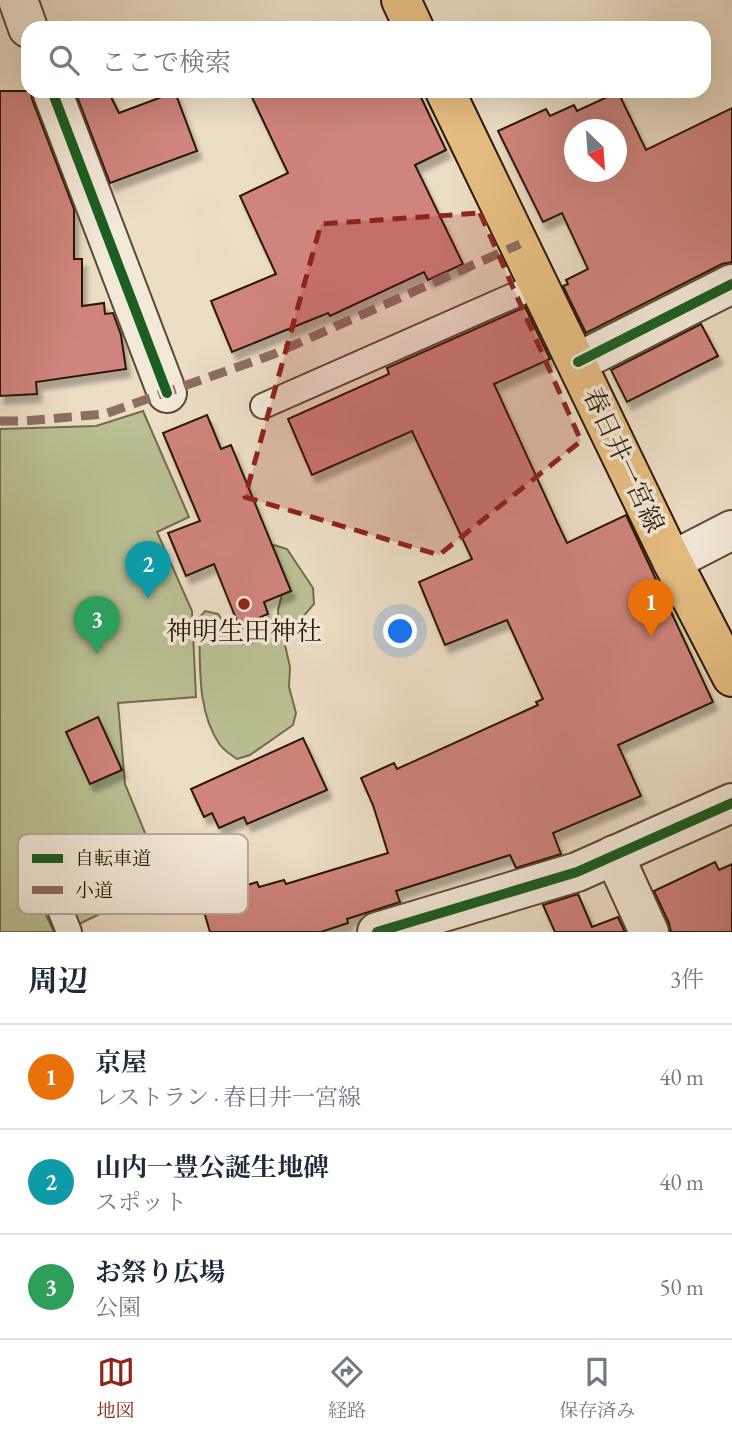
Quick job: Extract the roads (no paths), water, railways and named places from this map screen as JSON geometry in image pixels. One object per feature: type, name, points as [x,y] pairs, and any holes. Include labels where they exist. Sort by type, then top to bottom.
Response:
[{"type":"main road","points":[[401,0],[411,21]]},
{"type":"main road","name":"春日井一宮線","points":[[448,98],[672,561],[732,677]]},
{"type":"street","points":[[18,0],[26,21]]},
{"type":"street","points":[[55,98],[167,393]]},
{"type":"street","points":[[578,362],[732,284]]},
{"type":"street","points":[[672,561],[732,530]]},
{"type":"street","points":[[377,932],[578,872],[732,803]]},
{"type":"street","points":[[614,855],[649,932]]},
{"type":"lane","points":[[263,406],[540,284]]},
{"type":"lane","points":[[62,914],[69,932]]},
{"type":"place","name":"山内一豊公誕生地碑","points":[[148,599]]},
{"type":"place","name":"神明生田神社","points":[[244,604]]},
{"type":"place","name":"京屋","points":[[651,637]]},
{"type":"place","name":"お祭り広場","points":[[97,654]]}]
